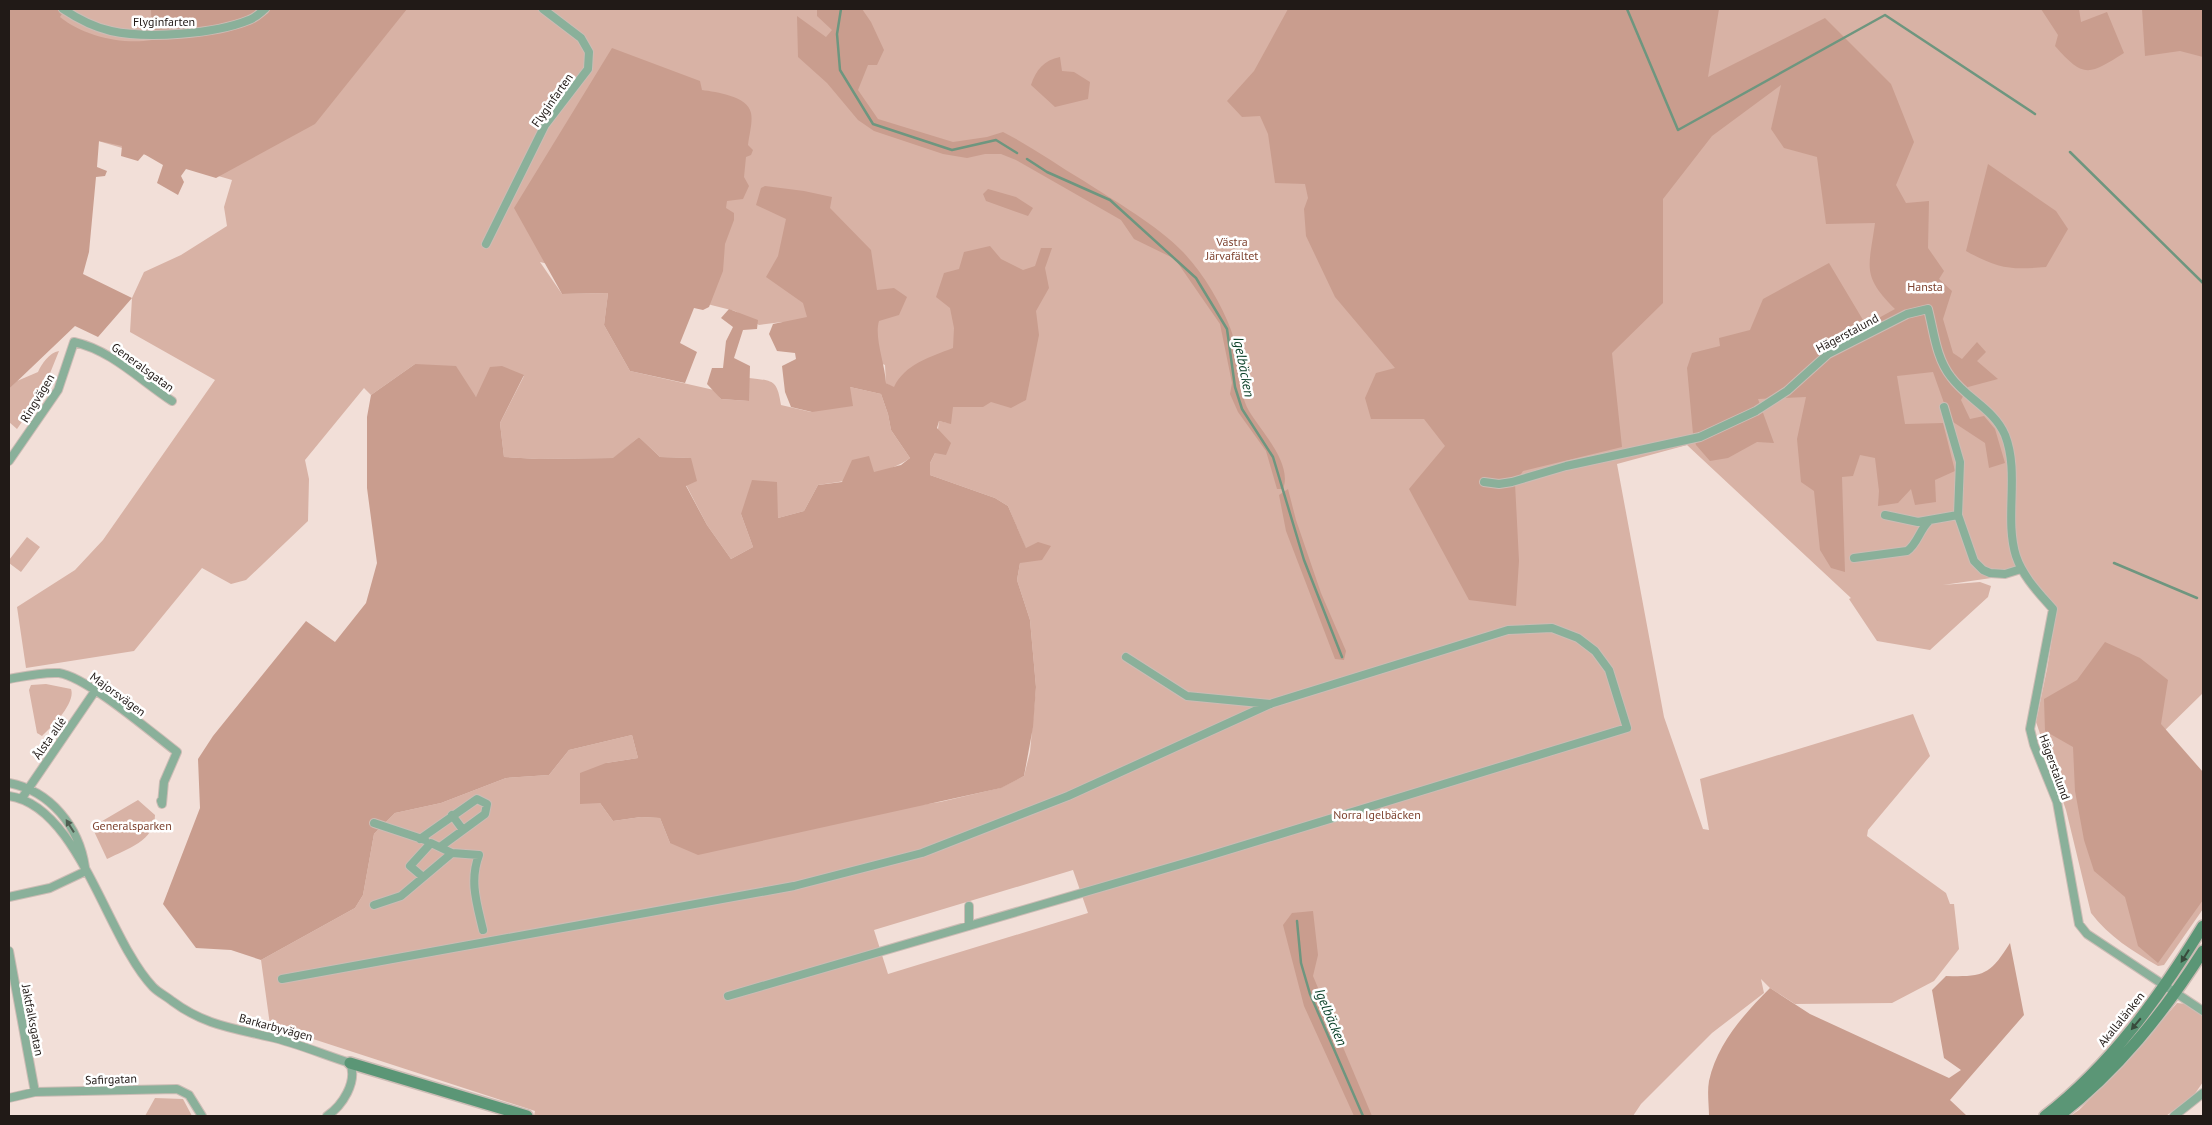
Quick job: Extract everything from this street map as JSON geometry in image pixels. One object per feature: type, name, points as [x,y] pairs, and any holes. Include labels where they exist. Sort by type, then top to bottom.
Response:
[{"type":"main road","name":"Akallalänken","points":[[2045,1116],[2081,1086],[2105,1061],[2165,985],[2203,926]]},
{"type":"main road","name":"Akallalänken","points":[[2059,1116],[2087,1092],[2131,1049],[2177,993],[2203,951]]},
{"type":"main road","name":"Barkarbyvägen","points":[[350,1063],[527,1116]]},
{"type":"street","name":"Flyginfarten","points":[[62,9],[84,23],[112,32],[141,34],[205,33],[251,20],[265,9]]},
{"type":"street","name":"Flyginfarten","points":[[486,244],[545,125],[588,69],[589,52],[581,38],[543,9]]},
{"type":"street","name":"Hägerstalund","points":[[1484,482],[1499,484],[1512,482],[1566,466],[1700,437],[1756,411],[1787,391],[1828,354],[1907,314],[1928,309],[1939,356],[1944,367],[1952,378],[1991,413],[1999,423],[2007,442],[2011,468],[2014,541],[2022,568],[2053,610],[2030,729],[2034,745],[2057,802],[2075,890],[2078,920],[2087,934],[2203,1011]]},
{"type":"street","name":"Generalsgatan","points":[[74,342],[90,345],[105,353],[172,401]]},
{"type":"street","name":"Ringvägen","points":[[9,461],[58,390],[74,342]]},
{"type":"street","points":[[1944,407],[1960,462],[1958,515],[1968,547],[1978,566],[1983,570],[1998,574],[2022,568]]},
{"type":"street","points":[[1885,515],[1908,521],[1929,521],[1958,515]]},
{"type":"street","points":[[1854,558],[1907,551],[1911,549],[1923,527],[1929,521]]},
{"type":"street","points":[[282,979],[794,886],[922,853],[1068,796],[1270,704],[1508,630],[1552,628],[1578,638],[1594,651],[1609,670],[1627,728],[1202,858],[728,996]]},
{"type":"street","points":[[1126,657],[1187,696],[1270,704]]},
{"type":"street","name":"Majorsvägen","points":[[9,679],[59,673],[73,677],[95,691],[177,752],[164,782],[162,804],[161,801]]},
{"type":"street","name":"Ålsta allé","points":[[22,798],[27,788],[95,691]]},
{"type":"street","points":[[9,783],[27,788],[60,810],[72,827],[82,847],[86,872]]},
{"type":"street","points":[[9,796],[22,798],[47,813],[56,823],[86,872]]},
{"type":"street","points":[[420,839],[477,798],[486,804],[485,814],[440,847]]},
{"type":"street","points":[[452,815],[463,830]]},
{"type":"street","points":[[374,823],[431,843],[452,853],[479,855],[474,868],[474,891],[483,930]]},
{"type":"street","points":[[423,877],[410,866],[431,843]]},
{"type":"street","points":[[374,905],[402,896],[452,853]]},
{"type":"street","points":[[9,897],[50,888],[86,872]]},
{"type":"street","name":"Barkarbyvägen","points":[[86,872],[136,967],[155,989],[171,1000],[215,1020],[350,1063]]},
{"type":"street","points":[[969,906],[970,926]]},
{"type":"street","name":"Jaktfalksgatan","points":[[9,951],[35,1092]]},
{"type":"street","points":[[327,1116],[341,1102],[351,1083],[353,1071],[350,1063]]},
{"type":"street","name":"Safirgatan","points":[[9,1098],[35,1092],[177,1089],[189,1095],[202,1116]]},
{"type":"street","points":[[2174,1116],[2203,1093]]},
{"type":"green space","points":[[9,9],[2203,9],[2203,693],[2157,738],[2203,789],[2203,909],[2164,965],[2158,966],[2114,936],[2091,913],[2066,810],[2036,722],[2056,613],[2037,597],[2019,574],[1943,585],[1980,582],[1991,586],[1988,597],[1930,650],[1877,641],[1849,599],[1851,598],[1687,445],[1617,464],[1664,717],[1703,829],[1709,830],[1700,779],[1913,714],[1930,756],[1868,830],[1867,836],[1946,893],[1950,904],[1954,904],[1959,949],[1934,981],[1892,1003],[1795,1004],[1770,988],[1761,979],[1764,993],[1712,1033],[1641,1104],[1633,1116],[534,1116],[535,1111],[270,1025],[261,960],[355,908],[363,895],[374,834],[395,813],[441,803],[506,778],[549,775],[569,750],[632,735],[638,758],[606,763],[600,803],[613,821],[641,817],[660,818],[670,843],[940,802],[1000,788],[1024,776],[1030,752],[1036,687],[1030,620],[1017,580],[1020,563],[1035,544],[1026,549],[1008,506],[995,498],[930,475],[930,463],[935,453],[939,421],[948,423],[886,383],[885,365],[782,322],[759,325],[735,311],[540,262],[562,294],[608,293],[604,325],[630,371],[714,390],[721,399],[749,401],[749,378],[769,381],[778,390],[781,405],[811,412],[850,387],[881,394],[891,430],[910,458],[879,472],[818,485],[804,511],[778,518],[741,514],[753,547],[731,559],[707,525],[686,485],[691,458],[660,457],[639,437],[614,458],[538,459],[504,457],[500,423],[524,376],[476,397],[415,364],[371,395],[364,388],[305,460],[309,479],[308,521],[246,580],[231,584],[202,568],[134,651],[26,668],[17,607],[75,570],[103,540],[215,380],[130,332],[132,298],[144,272],[181,255],[227,226],[224,207],[232,180],[9,115]],"holes":[[[1073,870],[1088,913],[888,974],[874,930]]]},
{"type":"green space","points":[[9,9],[65,9],[60,17],[69,24],[91,34],[116,40],[140,41],[152,40],[151,9],[407,9],[315,124],[216,178],[186,169],[181,176],[184,182],[178,195],[157,183],[163,165],[144,154],[138,161],[121,156],[122,146],[99,141],[97,167],[107,171],[105,176],[96,177],[89,252],[83,274],[132,298],[98,337],[75,326],[9,389]]},
{"type":"green space","points":[[817,9],[862,9],[871,22],[884,50],[877,65],[868,65],[858,90],[878,119],[953,142],[987,137],[1003,132],[1034,149],[1136,214],[1161,232],[1183,252],[1217,299],[1227,320],[1234,340],[1245,402],[1280,459],[1285,479],[1283,489],[1277,489],[1266,451],[1238,412],[1230,394],[1232,383],[1220,324],[1175,259],[1134,239],[1121,220],[1016,160],[1001,154],[985,154],[967,158],[943,154],[874,131],[858,120],[827,83],[798,57],[797,16],[826,37],[832,30],[817,16]]},
{"type":"green space","name":"Hansta","points":[[1288,9],[1719,9],[1708,77],[1825,18],[1891,84],[1914,142],[1896,185],[1906,203],[1929,201],[1928,248],[1944,271],[1939,279],[1952,291],[1943,319],[1953,353],[1962,359],[1977,342],[1986,352],[1977,361],[1998,379],[1968,387],[1961,400],[1970,419],[1984,416],[1995,429],[2005,463],[1989,468],[1985,443],[1950,420],[1933,372],[1897,376],[1905,424],[1943,423],[1955,471],[1935,480],[1936,502],[1915,505],[1911,489],[1898,503],[1878,506],[1879,491],[1875,458],[1860,455],[1853,476],[1842,477],[1845,572],[1831,568],[1820,550],[1814,491],[1801,482],[1797,439],[1806,397],[1758,399],[1774,443],[1757,442],[1728,458],[1710,461],[1696,445],[1693,434],[1687,368],[1692,353],[1720,346],[1719,338],[1750,330],[1763,299],[1829,263],[1866,325],[1895,309],[1877,288],[1872,279],[1870,261],[1875,223],[1826,224],[1817,157],[1784,148],[1771,129],[1781,85],[1712,136],[1663,199],[1663,303],[1612,353],[1622,447],[1523,471],[1515,483],[1519,561],[1516,606],[1469,600],[1409,489],[1445,446],[1424,419],[1371,419],[1365,398],[1376,373],[1395,368],[1335,297],[1306,236],[1304,209],[1308,198],[1305,184],[1275,183],[1268,134],[1260,116],[1242,117],[1227,101],[1254,71]]},
{"type":"green space","points":[[2041,9],[2079,9],[2081,22],[2107,12],[2124,53],[2103,66],[2087,70],[2080,69],[2055,46],[2058,35]]},
{"type":"green space","points":[[2142,9],[2203,9],[2203,57],[2180,51],[2145,56]]},
{"type":"green space","points":[[612,48],[700,81],[702,90],[738,99],[749,107],[751,113],[748,145],[753,150],[751,155],[746,157],[744,177],[749,186],[743,199],[727,201],[726,208],[734,213],[734,220],[725,244],[723,271],[709,307],[703,310],[694,308],[680,343],[697,352],[685,383],[630,371],[604,325],[608,293],[562,294],[514,208]]},
{"type":"green space","points":[[1060,57],[1062,71],[1074,72],[1090,82],[1088,99],[1055,107],[1031,85],[1041,66],[1054,58]]},
{"type":"green space","points":[[1988,164],[2056,211],[2068,229],[2046,267],[2005,267],[1987,262],[1966,251]]},
{"type":"green space","points":[[765,186],[832,197],[830,208],[871,250],[877,290],[894,288],[907,297],[899,315],[879,321],[878,327],[886,383],[894,387],[911,367],[927,358],[953,348],[954,328],[950,308],[936,297],[944,273],[959,269],[964,252],[990,246],[1001,259],[1023,270],[1035,266],[1041,248],[1052,248],[1045,268],[1049,288],[1036,311],[1039,335],[1026,400],[1011,408],[991,402],[983,407],[953,407],[951,424],[939,421],[937,428],[951,443],[946,455],[935,453],[930,463],[930,475],[995,498],[1008,506],[1026,548],[1038,542],[1051,546],[1042,560],[1020,563],[1017,580],[1030,620],[1036,687],[1033,727],[1024,776],[1001,788],[698,855],[670,843],[660,818],[641,817],[613,821],[600,803],[580,804],[580,773],[606,763],[638,758],[632,735],[569,750],[549,775],[506,778],[441,803],[395,813],[374,834],[363,895],[355,908],[261,960],[231,950],[196,948],[163,904],[200,808],[198,759],[213,736],[306,621],[335,642],[366,603],[377,563],[367,488],[367,417],[371,395],[415,364],[456,366],[476,397],[490,367],[502,366],[524,375],[500,423],[504,457],[538,459],[613,458],[639,437],[660,457],[691,458],[697,481],[686,486],[707,525],[731,559],[753,547],[741,514],[752,480],[777,482],[778,518],[804,511],[818,485],[842,482],[852,460],[869,456],[874,472],[901,465],[910,458],[891,430],[881,394],[850,387],[853,406],[812,412],[791,407],[785,392],[782,366],[796,359],[795,353],[777,351],[769,334],[773,324],[807,317],[803,303],[766,277],[778,256],[786,219],[756,205],[761,188]]},
{"type":"green space","points":[[988,189],[1016,197],[1033,208],[1028,216],[986,201],[983,194]]},
{"type":"green space","points":[[729,309],[758,320],[757,329],[743,330],[734,358],[750,366],[749,401],[721,399],[707,384],[712,368],[723,368],[726,341],[733,327],[721,318]]},
{"type":"green space","points":[[59,351],[42,393],[17,429],[9,422],[9,389],[17,381],[38,372],[46,359]]},
{"type":"green space","points":[[1288,489],[1296,520],[1321,593],[1346,651],[1344,660],[1335,659],[1286,531],[1279,495]]},
{"type":"green space","points":[[27,537],[40,547],[21,572],[9,563],[9,560]]},
{"type":"green space","points":[[2105,642],[2140,658],[2168,680],[2161,724],[2203,772],[2203,900],[2158,963],[2138,946],[2125,897],[2094,871],[2084,840],[2075,791],[2073,747],[2045,731],[2044,699],[2077,680]]},
{"type":"green space","points":[[46,684],[71,689],[72,695],[67,708],[42,736],[37,733],[29,690],[31,685]]},
{"type":"green space","name":"Generalsparken","points":[[138,800],[155,815],[154,824],[145,838],[131,848],[107,859],[92,827]]},
{"type":"green space","points":[[1313,911],[1318,955],[1313,976],[1372,1116],[1354,1116],[1304,1006],[1283,925],[1292,913]]},
{"type":"green space","points":[[2010,943],[2024,1015],[1950,1100],[1967,1116],[1709,1116],[1709,1081],[1718,1055],[1741,1019],[1770,988],[1810,1014],[1949,1078],[1961,1070],[1944,1058],[1932,990],[1946,976],[1969,976],[1985,972],[1997,962]]},
{"type":"green space","points":[[2177,1003],[2187,1004],[2203,1015],[2203,1082],[2194,1095],[2166,1116],[2070,1116],[2079,1110],[2133,1054]]},
{"type":"green space","points":[[155,1098],[183,1099],[192,1116],[145,1116]]},
{"type":"waterway","name":"Igelbäcken","points":[[841,9],[837,34],[840,70],[873,124],[952,150],[996,140],[1017,153]]},
{"type":"waterway","points":[[1627,9],[1678,130],[1885,15],[2035,114]]},
{"type":"waterway","points":[[2070,152],[2203,283]]},
{"type":"waterway","name":"Igelbäcken","points":[[1027,159],[1047,172],[1110,200],[1196,278],[1227,329],[1235,387],[1242,409],[1273,457],[1304,560],[1342,657]]},
{"type":"waterway","points":[[2114,563],[2197,598]]},
{"type":"waterway","name":"Igelbäcken","points":[[1297,921],[1301,963],[1310,994],[1363,1116]]},
{"type":"park label","name":"Västra Järvafältet","points":[[1232,248]]},
{"type":"park label","name":"Norra Igelbäcken","points":[[1377,814]]}]
